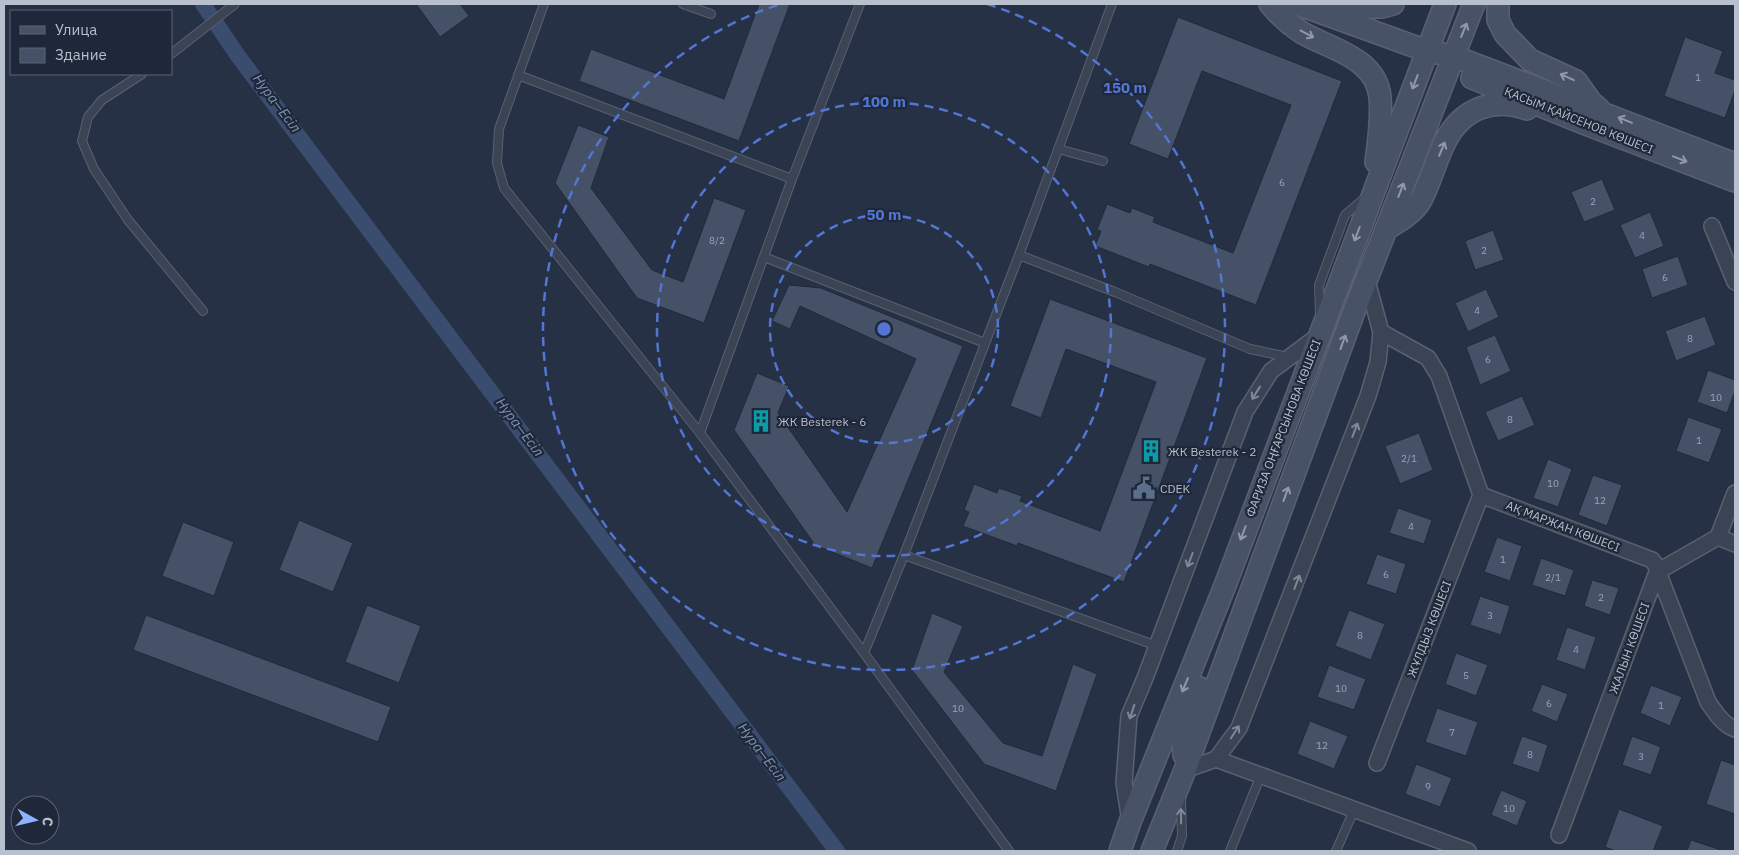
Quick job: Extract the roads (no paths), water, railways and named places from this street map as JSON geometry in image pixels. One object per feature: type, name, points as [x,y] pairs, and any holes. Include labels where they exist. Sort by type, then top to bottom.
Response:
[{"type":"street","points":[[1270,4],[1280,16],[1302,32],[1363,64],[1374,78],[1380,95],[1380,126],[1374,190]]},
{"type":"street","points":[[1302,5],[1354,8],[1382,7],[1393,4]]},
{"type":"street","name":"ФАРИЗА ОҢҒАРСЫНОВА КӨШЕСІ","points":[[1120,851],[1226,583],[1445,4]]},
{"type":"street","name":"ФАРИЗА ОҢҒАРСЫНОВА КӨШЕСІ","points":[[1152,851],[1183,775],[1355,309],[1474,4]]},
{"type":"street","points":[[1498,4],[1498,20],[1505,34],[1530,60],[1576,81],[1591,102],[1601,111]]},
{"type":"street","name":"ҚАСЫМ ҚАЙСЕНОВ КӨШЕСІ","points":[[1302,5],[1427,51],[1583,123],[1735,181]]},
{"type":"street","name":"ҚАСЫМ ҚАЙСЕНОВ КӨШЕСІ","points":[[1451,62],[1601,111],[1735,164]]},
{"type":"street","points":[[1386,229],[1402,219],[1420,201],[1447,138],[1466,114],[1489,105],[1513,104],[1564,123],[1583,123]]},
{"type":"street","points":[[1712,226],[1735,282]]},
{"type":"street","points":[[1226,583],[1232,587],[1235,593],[1224,628],[1185,726],[1183,736],[1183,775],[1216,759],[1239,728],[1368,396],[1378,362],[1381,332],[1367,281]]},
{"type":"street","points":[[1130,822],[1124,783],[1129,716],[1245,412],[1271,370],[1320,332]]},
{"type":"street","points":[[1271,534],[1264,528],[1262,516],[1311,387],[1320,332]]},
{"type":"street","points":[[1381,332],[1428,358],[1439,376],[1481,494]]},
{"type":"street","points":[[1657,572],[1718,538],[1735,493]]},
{"type":"street","name":"АҚ МАРЖАН КӨШЕСІ","points":[[1481,494],[1652,560],[1708,702],[1718,716],[1730,728],[1735,729]]},
{"type":"street","name":"ЖҰЛДЫЗ КӨШЕСІ","points":[[1377,764],[1481,494]]},
{"type":"street","points":[[1718,538],[1735,544]]},
{"type":"street","name":"ЖАЛЫН КӨШЕСІ","points":[[1559,835],[1657,572]]},
{"type":"street","points":[[1216,759],[1468,851]]},
{"type":"lane","points":[[172,53],[235,4]]},
{"type":"lane","points":[[544,4],[499,129],[497,163],[504,188],[700,433],[1009,851]]},
{"type":"lane","points":[[683,4],[711,14]]},
{"type":"lane","points":[[700,433],[792,179],[860,4]]},
{"type":"lane","points":[[864,653],[904,555],[1112,4]]},
{"type":"lane","points":[[518,74],[792,179]]},
{"type":"lane","points":[[140,75],[102,100],[88,117],[82,141],[94,169],[128,220],[202,311]]},
{"type":"lane","points":[[1058,149],[1103,160]]},
{"type":"lane","points":[[1018,256],[1115,292],[1250,350],[1288,357]]},
{"type":"lane","points":[[764,257],[985,343]]},
{"type":"lane","points":[[904,555],[1157,646]]},
{"type":"lane","points":[[1176,851],[1182,836],[1183,775]]},
{"type":"lane","points":[[1230,851],[1261,776]]},
{"type":"lane","points":[[1336,851],[1354,810]]},
{"type":"waterway","name":"Нура—Есіл","points":[[203,4],[238,56],[837,851]]},
{"type":"place","name":"ЖК Besterek - 6","points":[[761,421]]},
{"type":"place","name":"ЖК Besterek - 2","points":[[1151,451]]},
{"type":"place","name":"CDEK","points":[[1144,488]]}]
